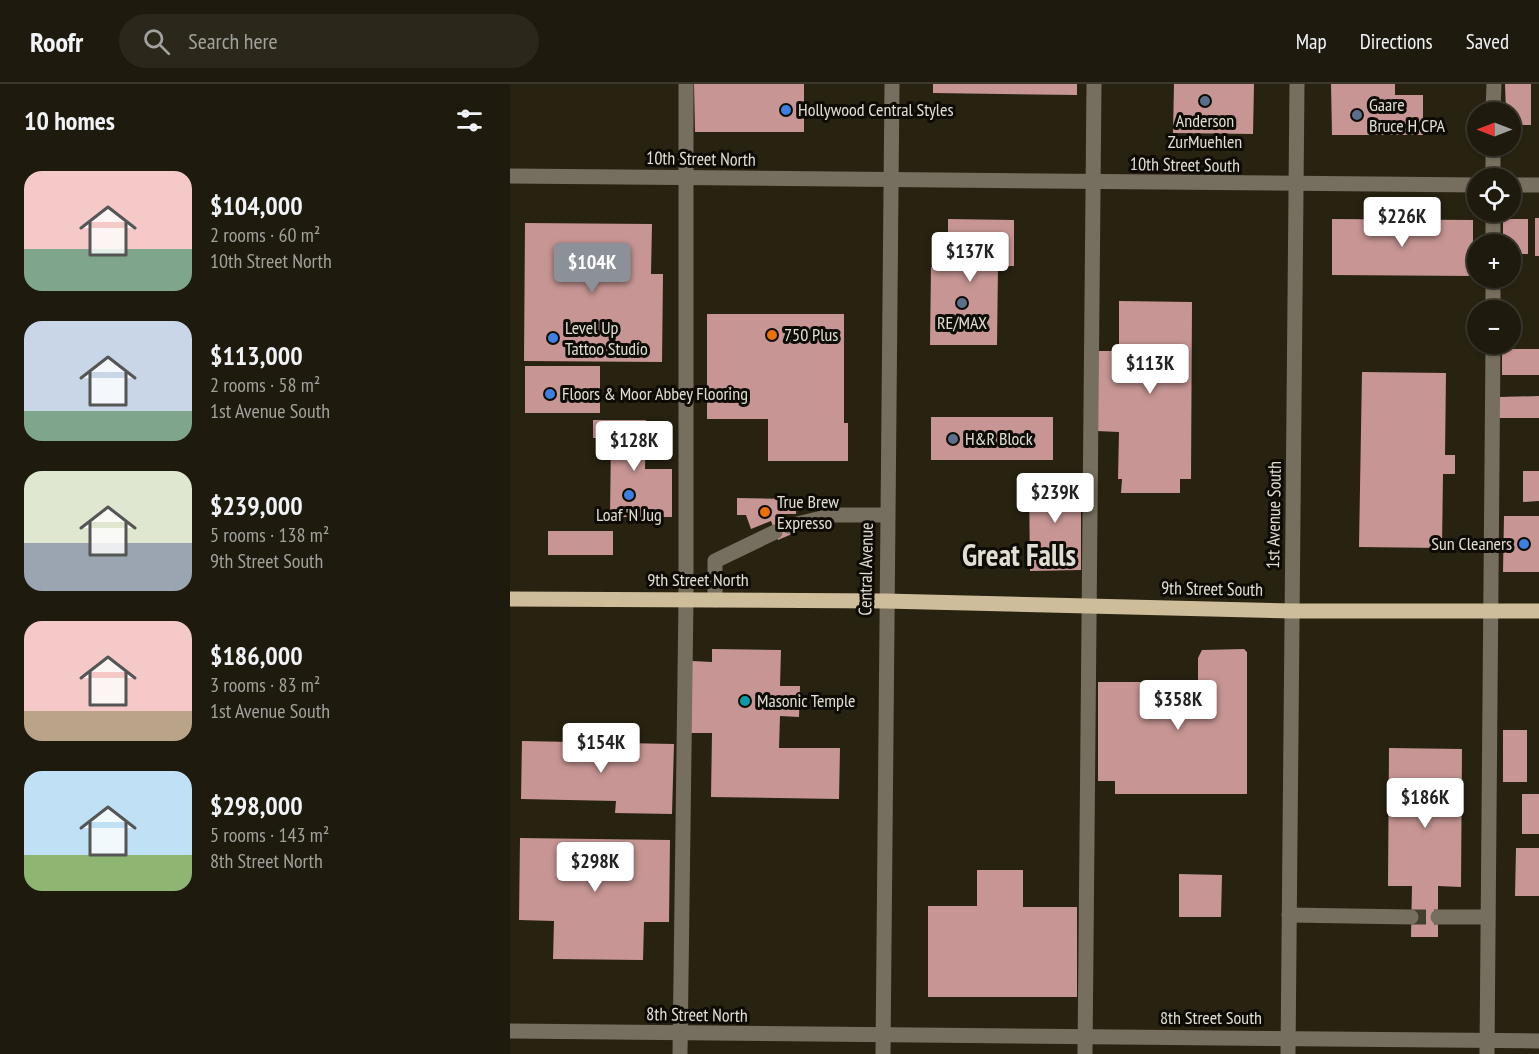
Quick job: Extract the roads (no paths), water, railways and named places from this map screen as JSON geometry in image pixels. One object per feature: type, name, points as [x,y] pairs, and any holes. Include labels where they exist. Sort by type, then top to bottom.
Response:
[{"type":"main road","name":"9th Street North","points":[[510,599],[885,601]]},
{"type":"main road","name":"9th Street South","points":[[885,601],[1292,611],[1539,611]]},
{"type":"street","points":[[680,1054],[686,600],[686,84]]},
{"type":"street","name":"Central Avenue","points":[[883,1054],[885,601],[892,84]]},
{"type":"street","points":[[1085,1054],[1094,84]]},
{"type":"street","name":"1st Avenue South","points":[[1288,1054],[1298,185],[1297,84]]},
{"type":"street","points":[[1493,102],[1494,84]]},
{"type":"street","name":"10th Street North","points":[[510,176],[891,181]]},
{"type":"street","name":"10th Street South","points":[[891,181],[1467,185]]},
{"type":"street","points":[[1521,185],[1539,185]]},
{"type":"street","points":[[1487,1047],[1493,354]]},
{"type":"street","points":[[715,600],[715,561],[782,529],[834,515],[886,515]]},
{"type":"street","points":[[1289,915],[1411,917]]},
{"type":"street","points":[[1437,917],[1488,917]]},
{"type":"street","name":"8th Street North","points":[[510,1032],[883,1036]]},
{"type":"street","name":"8th Street South","points":[[883,1036],[1288,1038],[1487,1047],[1539,1041]]},
{"type":"tunnel","points":[[1411,917],[1438,917]]},
{"type":"place","name":"Anderson ZurMuehlen","points":[[1205,101]]},
{"type":"place","name":"Hollywood Central Styles","points":[[786,110]]},
{"type":"place","name":"Gaare Bruce H CPA","points":[[1357,115]]},
{"type":"place","name":"RE/MAX","points":[[962,303]]},
{"type":"place","name":"750 Plus","points":[[772,335]]},
{"type":"place","name":"Level Up Tattoo Studio","points":[[553,338]]},
{"type":"place","name":"Floors & Moor Abbey Flooring","points":[[550,394]]},
{"type":"place","name":"H&R Block","points":[[953,439]]},
{"type":"place","name":"Loaf 'N Jug","points":[[629,495]]},
{"type":"place","name":"True Brew Expresso","points":[[765,512]]},
{"type":"place","name":"Sun Cleaners","points":[[1524,544]]},
{"type":"place","name":"Masonic Temple","points":[[745,701]]},
{"type":"district","name":"Great Falls","points":[[1019,556]]}]
